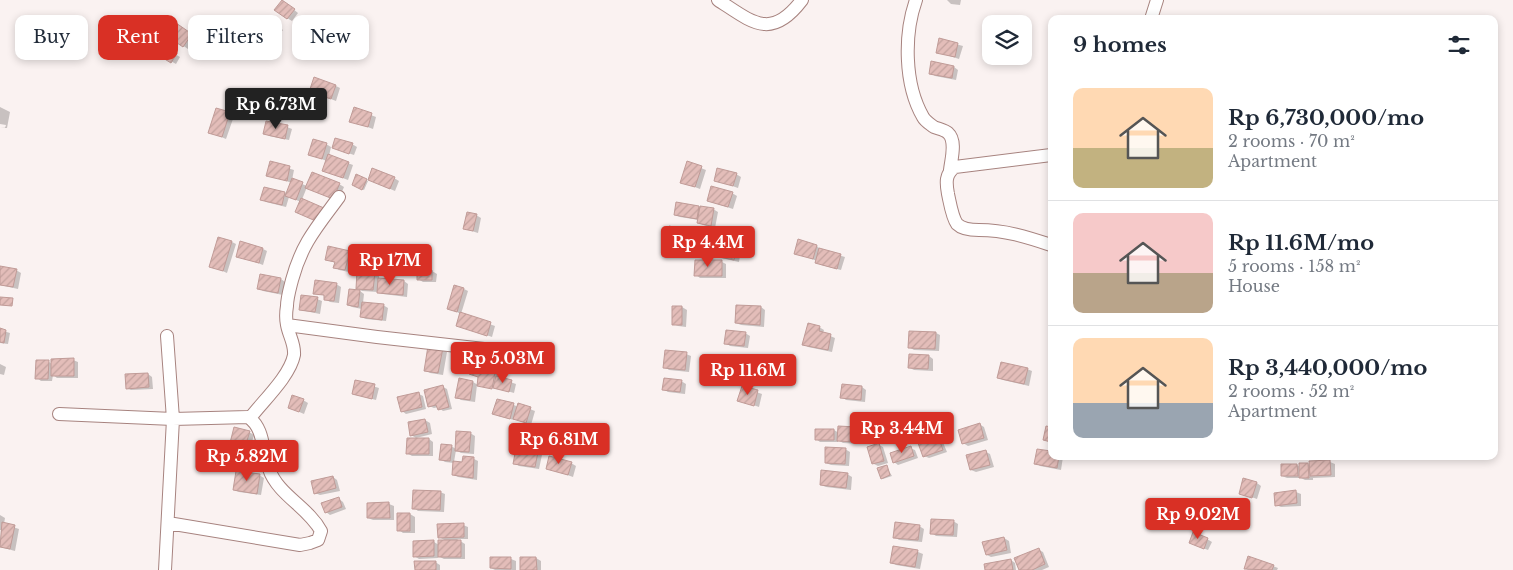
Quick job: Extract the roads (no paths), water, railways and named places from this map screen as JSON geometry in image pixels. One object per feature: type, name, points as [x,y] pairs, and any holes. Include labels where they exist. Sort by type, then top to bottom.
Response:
[{"type":"street","points":[[718,0],[747,20],[767,24],[776,23],[786,17],[802,0]]},
{"type":"street","points":[[916,0],[907,42],[913,92],[924,119],[950,135],[952,143],[950,170],[947,177],[948,193],[957,224],[961,227],[976,230],[1009,232],[1048,244]]},
{"type":"street","points":[[1152,15],[1157,0]]},
{"type":"street","points":[[950,170],[963,165],[1048,154]]},
{"type":"street","points":[[250,418],[290,366],[294,355],[293,342],[287,325],[287,305],[299,258],[309,238],[339,197]]},
{"type":"street","points":[[287,325],[493,350]]},
{"type":"street","points":[[165,570],[173,419],[167,336]]},
{"type":"street","points":[[58,414],[173,419],[245,416],[250,418],[256,424],[260,433],[269,470],[283,490],[304,509],[321,531],[318,540],[300,545],[168,523]]}]
